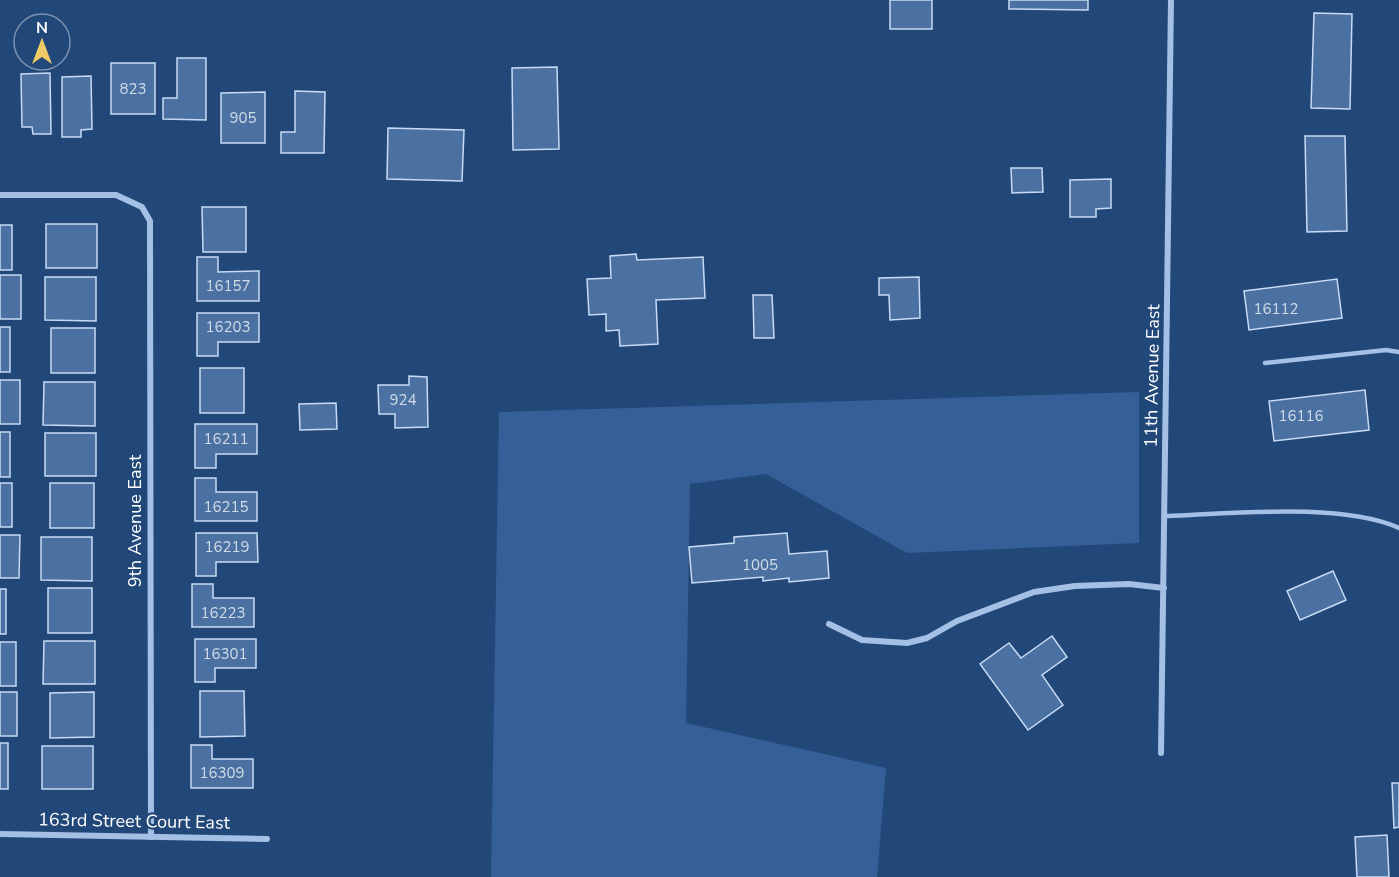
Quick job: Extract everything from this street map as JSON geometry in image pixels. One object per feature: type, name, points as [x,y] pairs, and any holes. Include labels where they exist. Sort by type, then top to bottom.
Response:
[{"type":"street","name":"11th Avenue East","points":[[1161,753],[1171,0]]},
{"type":"street","name":"9th Avenue East","points":[[0,195],[116,195],[142,207],[150,221],[151,837]]},
{"type":"street","points":[[829,624],[862,640],[907,643],[927,638],[957,621],[1034,592],[1074,586],[1129,584],[1164,588]]},
{"type":"street","name":"163rd Street Court East","points":[[0,834],[267,838]]},
{"type":"lane","points":[[1265,363],[1386,350],[1399,352]]},
{"type":"lane","points":[[1165,516],[1315,512],[1364,517],[1399,528]]},
{"type":"shaded area","points":[[1139,392],[1139,543],[907,553],[766,474],[690,484],[686,723],[886,768],[877,877],[491,877],[499,412]]},
{"type":"building","points":[[890,0],[932,0],[932,29],[890,29]]},
{"type":"building","points":[[1009,0],[1088,0],[1088,10],[1009,9]]},
{"type":"building","points":[[1314,13],[1352,14],[1350,109],[1311,108]]},
{"type":"building","points":[[177,58],[206,58],[206,120],[163,119],[163,98],[177,98]]},
{"type":"building","points":[[111,63],[155,63],[155,114],[111,114]]},
{"type":"building","points":[[557,67],[559,149],[513,150],[512,68]]},
{"type":"building","points":[[50,73],[51,134],[33,134],[32,127],[22,127],[21,74]]},
{"type":"building","points":[[91,76],[92,129],[81,130],[81,137],[62,137],[62,77]]},
{"type":"building","points":[[295,91],[325,92],[324,153],[281,153],[281,132],[295,132]]},
{"type":"building","points":[[265,92],[265,143],[221,143],[221,93]]},
{"type":"building","points":[[388,128],[464,130],[462,181],[387,179]]},
{"type":"building","points":[[1305,136],[1345,136],[1347,231],[1307,232]]},
{"type":"building","points":[[1011,168],[1042,168],[1043,192],[1012,193]]},
{"type":"building","points":[[1111,179],[1111,208],[1096,209],[1096,217],[1070,217],[1070,180]]},
{"type":"building","points":[[202,207],[246,207],[246,252],[203,252]]},
{"type":"building","points":[[46,224],[97,224],[97,268],[46,268]]},
{"type":"building","points":[[0,225],[12,225],[12,270],[0,270]]},
{"type":"building","points":[[636,254],[637,260],[703,257],[705,298],[656,300],[658,344],[620,346],[619,330],[606,331],[606,314],[589,315],[587,279],[611,278],[610,256]]},
{"type":"building","points":[[197,257],[218,257],[218,272],[259,271],[259,301],[197,301]]},
{"type":"building","points":[[0,275],[21,275],[21,319],[0,319]]},
{"type":"building","points":[[45,277],[96,277],[96,321],[45,320]]},
{"type":"building","points":[[919,277],[920,318],[890,320],[889,295],[879,295],[879,278]]},
{"type":"building","points":[[1337,279],[1342,318],[1249,330],[1244,291]]},
{"type":"building","points":[[753,295],[772,295],[774,338],[754,338]]},
{"type":"building","points":[[197,313],[259,313],[259,342],[218,342],[218,356],[197,356]]},
{"type":"building","points":[[0,327],[10,327],[10,372],[0,372]]},
{"type":"building","points":[[51,328],[95,328],[95,373],[51,373]]},
{"type":"building","points":[[200,368],[244,368],[244,413],[200,413]]},
{"type":"building","points":[[409,376],[427,377],[428,427],[395,428],[395,414],[379,414],[378,385],[409,385]]},
{"type":"building","points":[[0,380],[20,380],[20,424],[0,424]]},
{"type":"building","points":[[44,382],[95,382],[95,426],[43,425]]},
{"type":"building","points":[[1365,390],[1369,430],[1274,441],[1269,401]]},
{"type":"building","points":[[336,403],[337,429],[300,430],[299,404]]},
{"type":"building","points":[[195,424],[257,424],[257,454],[216,454],[216,468],[195,468]]},
{"type":"building","points":[[0,432],[10,432],[10,477],[0,477]]},
{"type":"building","points":[[45,433],[96,433],[96,476],[45,476]]},
{"type":"building","points":[[195,478],[216,478],[216,492],[257,492],[257,521],[195,521]]},
{"type":"building","points":[[0,483],[12,483],[12,527],[0,527]]},
{"type":"building","points":[[50,483],[94,483],[94,528],[50,528]]},
{"type":"building","points":[[196,533],[257,533],[258,562],[216,562],[216,576],[196,576]]},
{"type":"building","points":[[787,533],[789,554],[827,551],[829,578],[789,582],[789,578],[763,581],[763,577],[692,583],[689,547],[734,543],[734,537]]},
{"type":"building","points":[[0,535],[20,535],[19,578],[0,578]]},
{"type":"building","points":[[41,537],[92,537],[92,581],[41,580]]},
{"type":"building","points":[[1333,571],[1346,600],[1300,620],[1287,591]]},
{"type":"building","points":[[192,584],[213,584],[213,598],[254,598],[254,627],[192,627]]},
{"type":"building","points":[[48,588],[92,588],[92,633],[48,633]]},
{"type":"building","points":[[0,589],[6,589],[6,634],[0,634]]},
{"type":"building","points":[[1052,636],[1067,657],[1042,675],[1063,705],[1028,730],[980,664],[1009,643],[1021,658]]},
{"type":"building","points":[[195,639],[256,639],[256,668],[215,668],[215,682],[195,682]]},
{"type":"building","points":[[44,641],[95,641],[95,684],[43,684]]},
{"type":"building","points":[[0,642],[16,642],[16,686],[0,686]]},
{"type":"building","points":[[200,691],[244,691],[245,736],[200,737]]},
{"type":"building","points":[[0,692],[17,692],[17,736],[0,736]]},
{"type":"building","points":[[94,692],[94,737],[50,738],[50,693]]},
{"type":"building","points":[[0,743],[8,743],[8,789],[0,789]]},
{"type":"building","points":[[191,745],[212,745],[212,759],[253,759],[253,788],[191,788]]},
{"type":"building","points":[[42,746],[93,746],[93,789],[42,789]]},
{"type":"building","points":[[1392,783],[1399,783],[1399,827],[1394,828]]},
{"type":"building","points":[[1387,835],[1389,877],[1357,877],[1355,837]]}]
